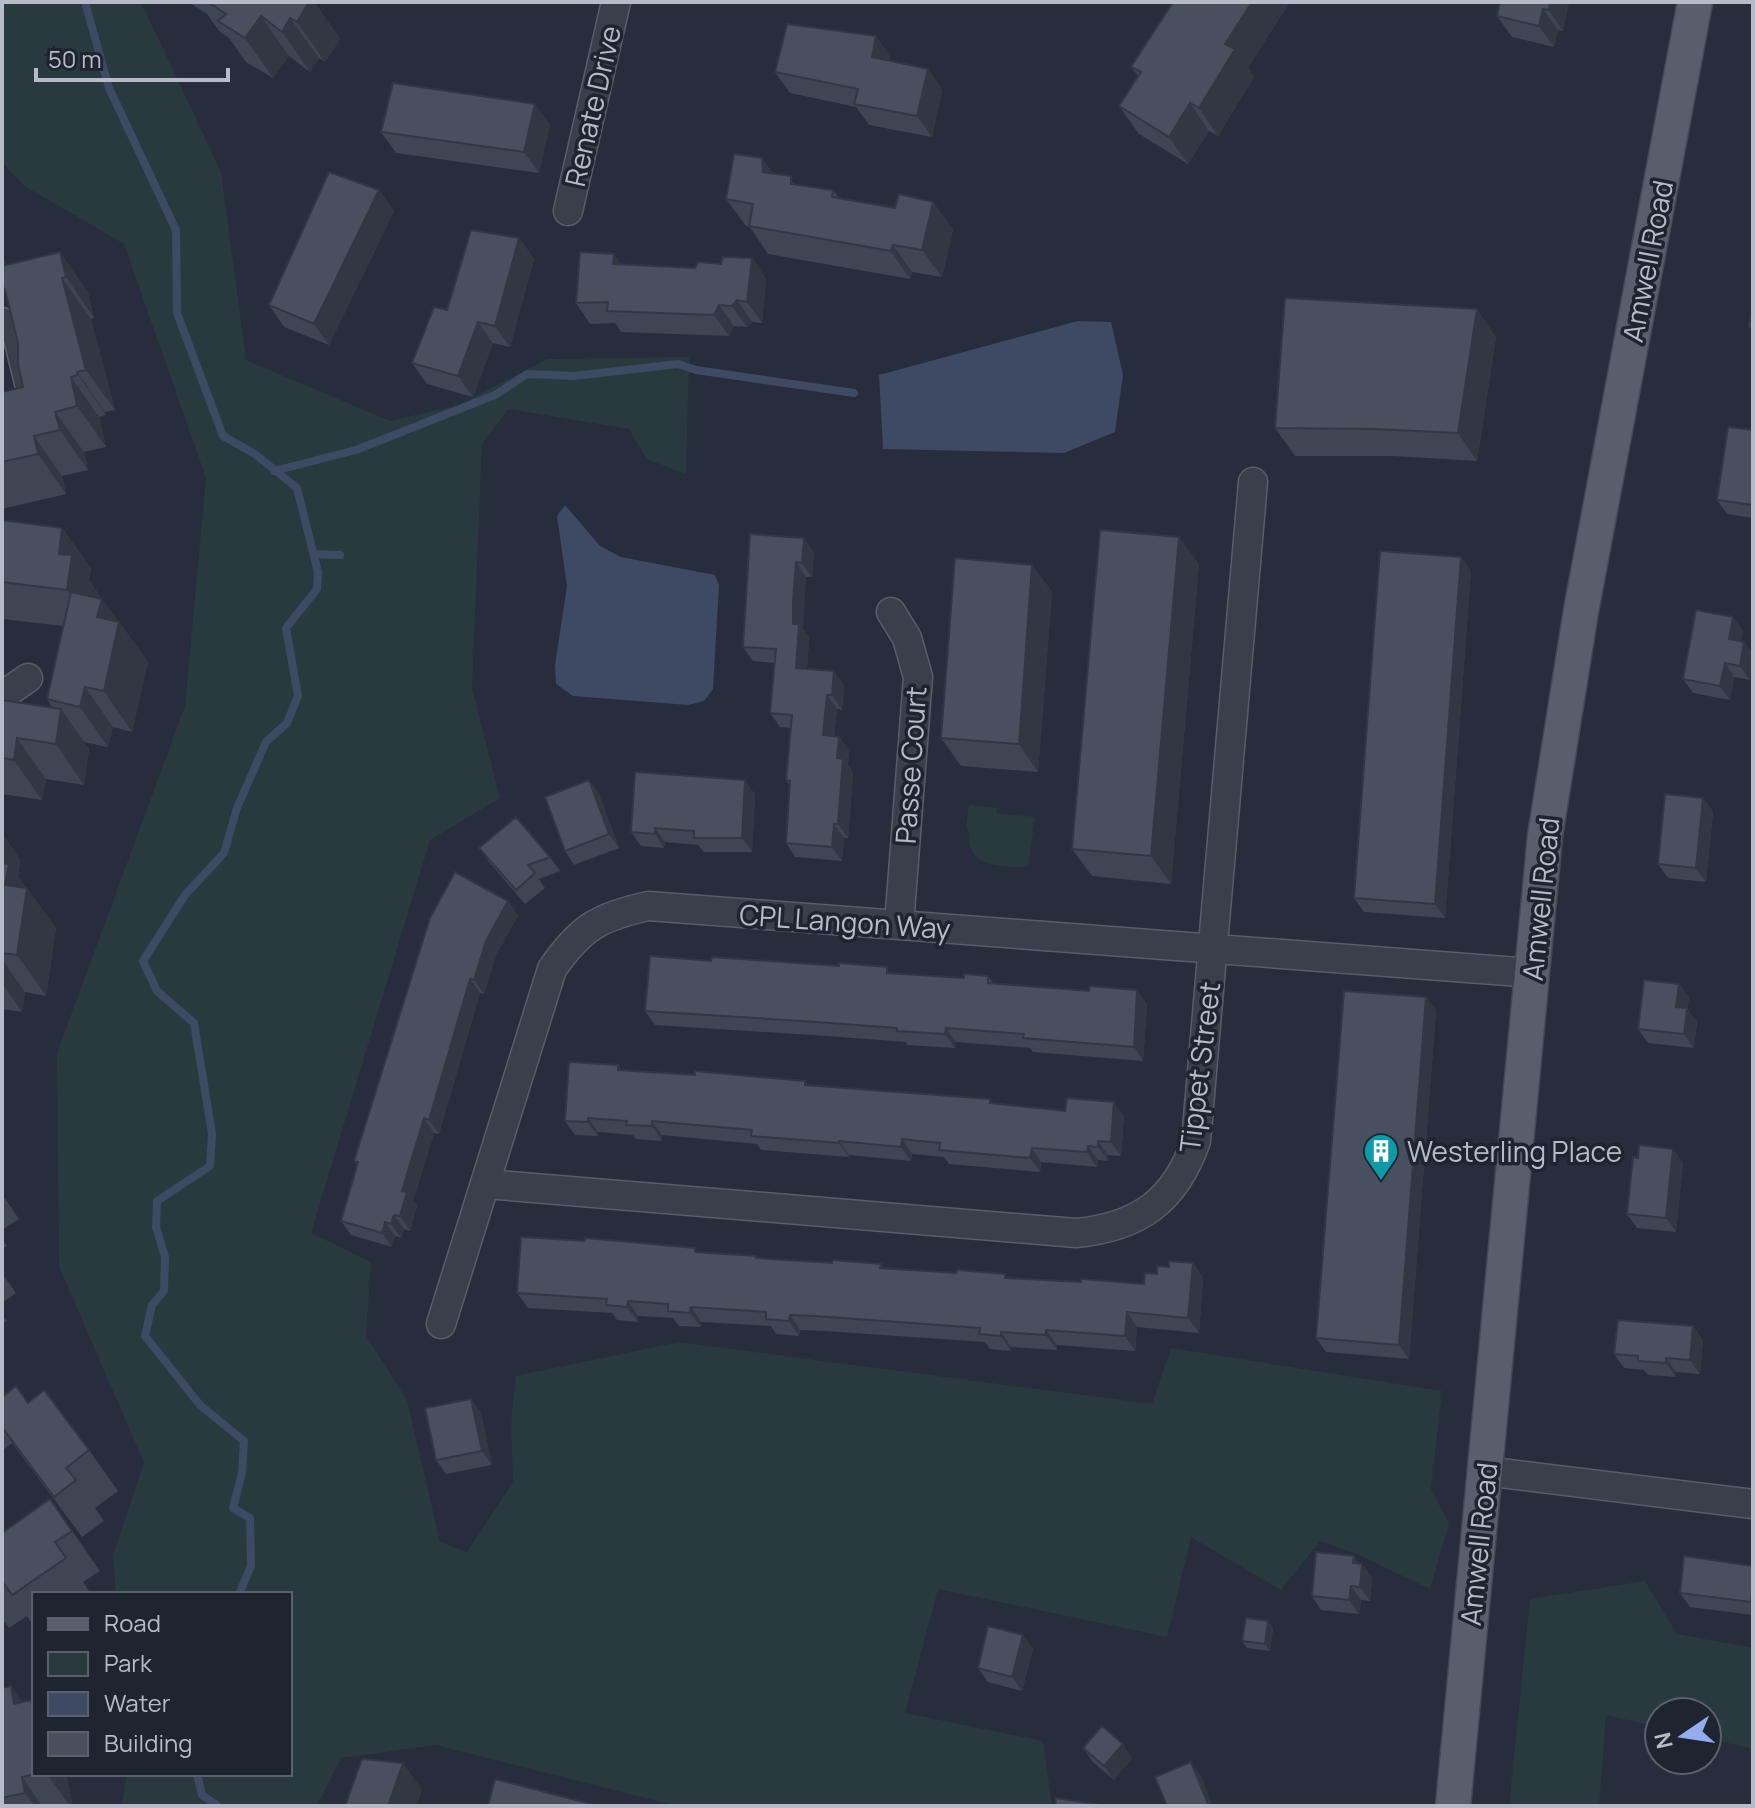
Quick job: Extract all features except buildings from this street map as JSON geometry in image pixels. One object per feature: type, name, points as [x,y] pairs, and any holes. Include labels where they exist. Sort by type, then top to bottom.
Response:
[{"type":"main road","name":"Amwell Road","points":[[1453,1806],[1545,836],[1561,727],[1695,2]]},
{"type":"street","name":"Renate Drive","points":[[568,211],[616,2]]},
{"type":"street","points":[[2,322],[17,334],[30,387],[30,404],[19,417],[2,420]]},
{"type":"street","name":"Tippet Street","points":[[486,1184],[1076,1233],[1103,1230],[1155,1207],[1187,1166],[1196,1141],[1253,482]]},
{"type":"street","name":"Passe Court","points":[[891,612],[907,638],[918,677],[899,925]]},
{"type":"street","points":[[2,696],[28,678]]},
{"type":"street","name":"CPL Langon Way","points":[[441,1324],[552,969],[570,943],[611,914],[648,906],[1532,973]]},
{"type":"street","points":[[1485,1471],[1753,1504]]},
{"type":"green space","points":[[2,2],[141,2],[221,172],[246,360],[390,421],[459,405],[547,359],[689,357],[686,474],[647,459],[629,429],[509,409],[482,443],[472,688],[500,798],[430,840],[311,1233],[371,1262],[366,1336],[407,1400],[440,1542],[467,1552],[513,1482],[511,1422],[516,1376],[679,1342],[1152,1404],[1171,1348],[1442,1391],[1431,1489],[1449,1524],[1430,1589],[1359,1555],[1320,1541],[1281,1590],[1191,1537],[1167,1637],[938,1589],[905,1713],[1043,1741],[1052,1806],[677,1806],[436,1745],[341,1758],[317,1806],[122,1806],[127,1776],[292,1776],[292,1592],[116,1592],[113,1555],[144,1463],[59,1266],[57,1053],[185,706],[206,478],[124,244],[23,185],[2,162]]},
{"type":"green space","points":[[969,805],[997,808],[996,813],[1035,817],[1028,867],[994,865],[974,854],[966,827]]},
{"type":"green space","points":[[1645,1581],[1677,1634],[1753,1648],[1753,1749],[1723,1742],[1723,1696],[1643,1696],[1643,1723],[1606,1715],[1599,1806],[1509,1806],[1530,1599]]},
{"type":"water","points":[[1078,321],[1111,322],[1123,375],[1115,432],[1064,453],[883,449],[879,375]]},
{"type":"water","points":[[565,505],[600,546],[621,557],[715,575],[719,585],[713,689],[704,701],[688,705],[573,696],[556,684],[555,665],[567,586],[557,516]]},
{"type":"waterway","points":[[85,2],[109,88],[176,230],[177,313],[223,436],[255,454],[297,488],[318,572],[317,589],[286,628],[298,696],[287,723],[266,742],[237,808],[224,853],[185,895],[143,961],[157,991],[194,1023],[212,1134],[210,1166],[157,1201],[156,1227],[165,1257],[164,1291],[152,1305],[145,1336],[200,1405],[244,1441],[242,1473],[233,1508],[250,1518],[251,1566],[240,1592]]},
{"type":"waterway","points":[[274,471],[356,450],[495,395],[527,374],[574,376],[678,364],[696,370],[854,393]]},
{"type":"waterway","points":[[314,554],[340,555]]},
{"type":"waterway","points":[[197,1776],[202,1795],[218,1806]]},
{"type":"place","name":"Westerling Place","points":[[1381,1182]]}]
